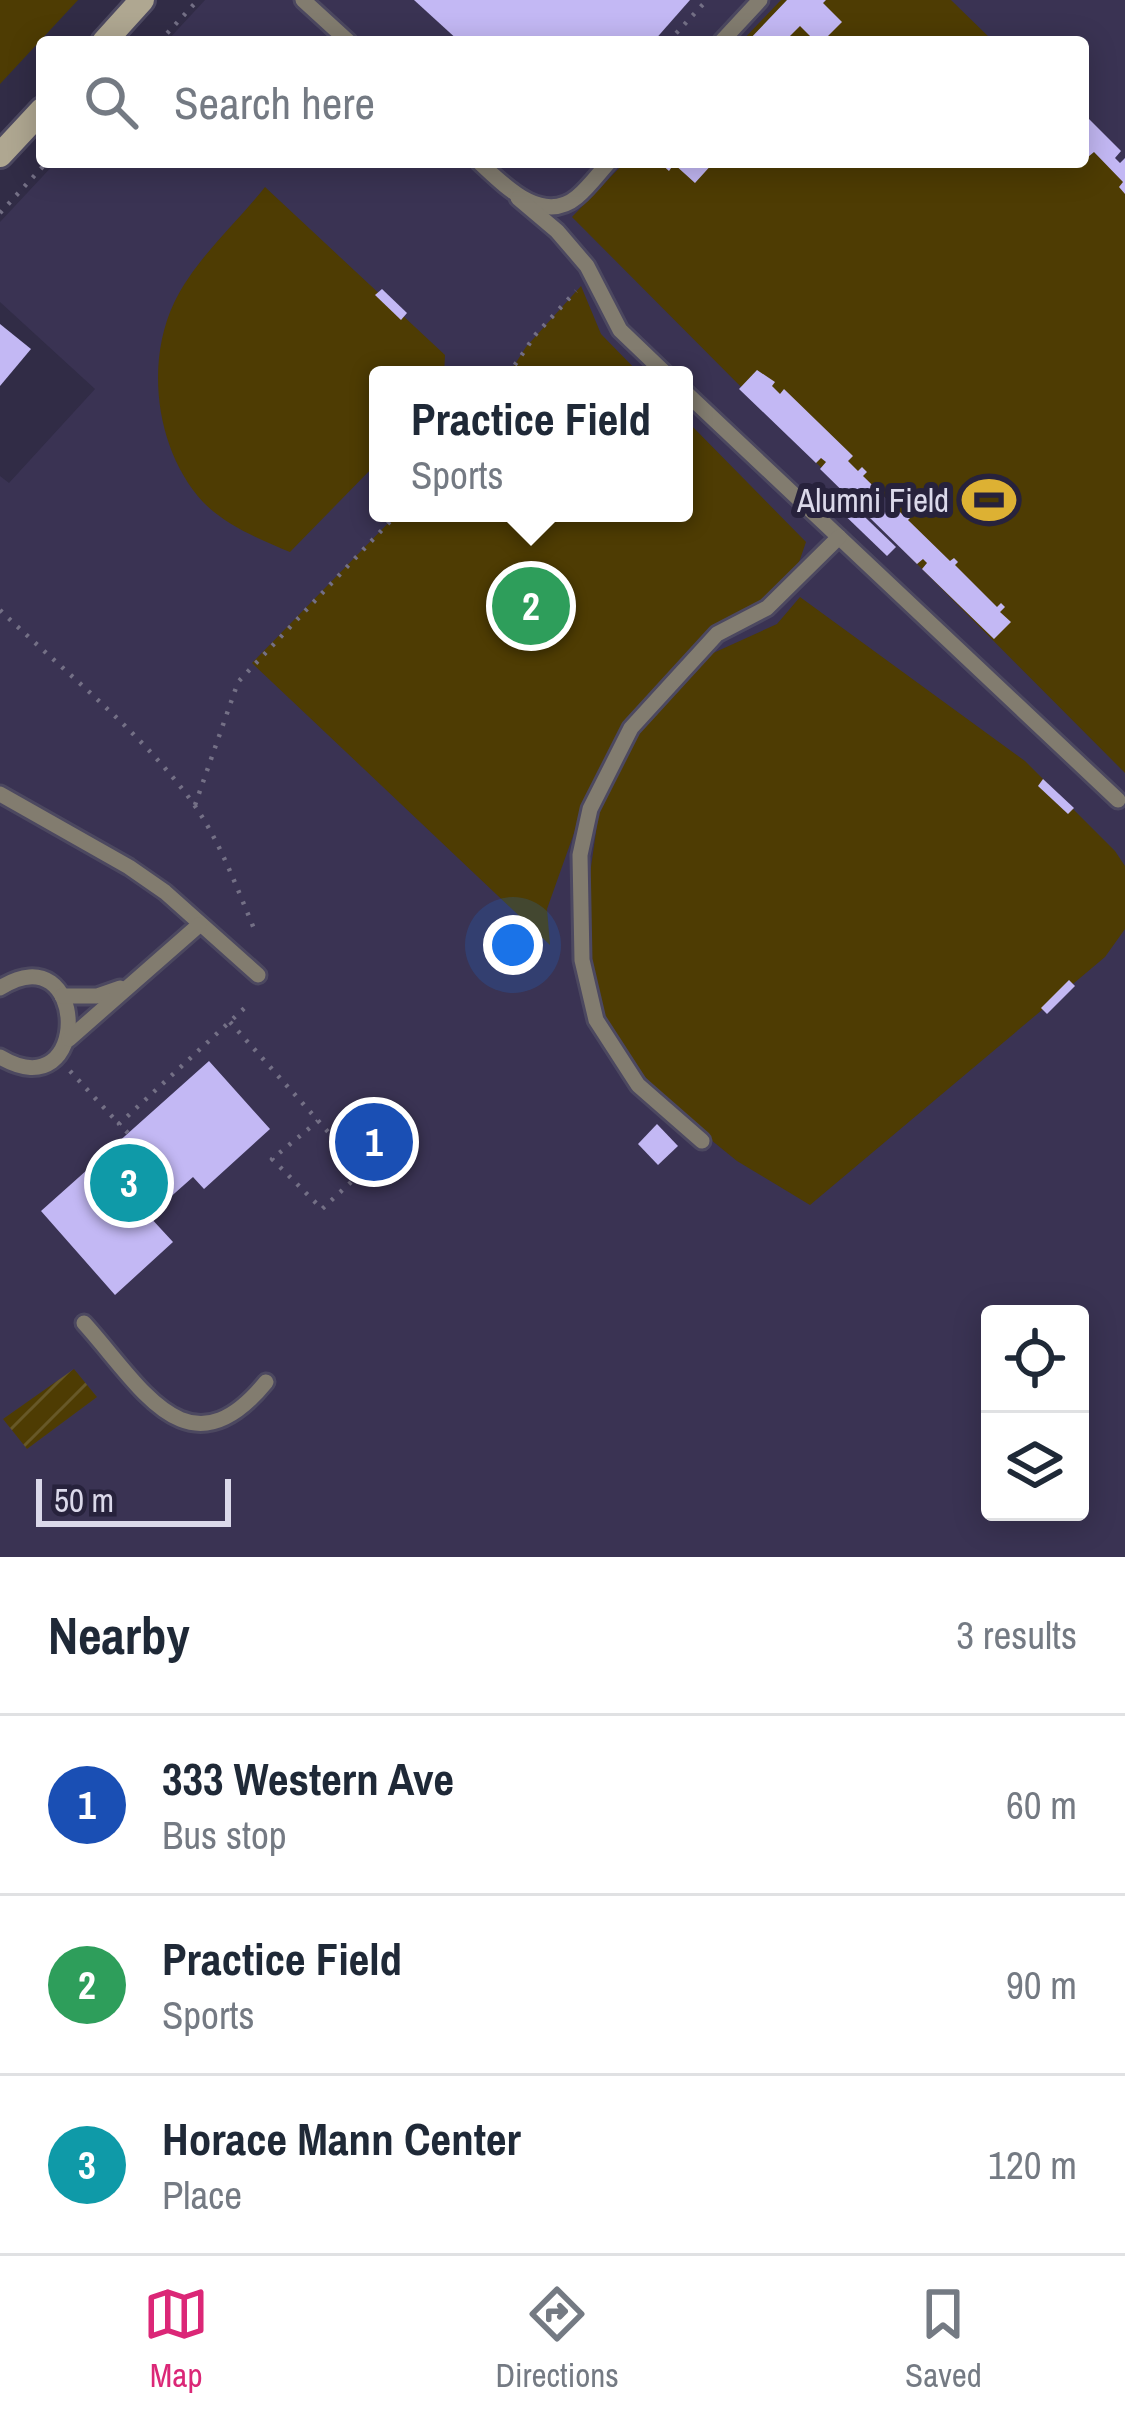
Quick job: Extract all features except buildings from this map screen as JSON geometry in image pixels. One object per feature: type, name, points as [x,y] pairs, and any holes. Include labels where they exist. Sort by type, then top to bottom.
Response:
[{"type":"main road","points":[[109,36],[142,0]]},
{"type":"main road","points":[[0,155],[36,116]]},
{"type":"lane","points":[[303,0],[342,36]]},
{"type":"lane","points":[[727,36],[760,0]]},
{"type":"lane","points":[[486,168],[556,231],[587,266],[620,331],[657,366]]},
{"type":"lane","points":[[518,198],[567,203],[604,168]]},
{"type":"lane","points":[[693,399],[1118,800]]},
{"type":"lane","points":[[702,1141],[638,1085],[596,1020],[582,960],[580,855],[590,809],[632,728],[717,634],[767,608],[839,537]]},
{"type":"lane","points":[[0,794],[165,892],[258,975]]},
{"type":"lane","points":[[0,1057],[24,1066],[56,1056],[67,1041],[199,925]]},
{"type":"lane","points":[[62,996],[97,996],[139,978]]},
{"type":"lane","points":[[0,988],[17,979],[46,982],[62,996],[71,1015],[67,1041]]},
{"type":"lane","points":[[84,1323],[170,1418],[221,1423],[246,1407],[266,1382]]},
{"type":"path","points":[[165,36],[198,0]]},
{"type":"path","points":[[674,36],[707,0]]},
{"type":"path","points":[[0,213],[41,168]]},
{"type":"path","points":[[514,366],[536,334],[581,286]]},
{"type":"path","points":[[195,806],[238,682],[389,522]]},
{"type":"path","points":[[0,610],[159,762],[195,806],[223,856],[255,931]]},
{"type":"path","points":[[118,1124],[250,1003]]},
{"type":"path","points":[[230,1022],[363,1171],[322,1209],[272,1159],[318,1121]]},
{"type":"path","points":[[56,1056],[128,1133]]},
{"type":"shaded area","points":[[0,0],[78,0],[45,36],[36,36],[36,45],[0,84]]},
{"type":"shaded area","points":[[205,0],[1125,0],[1125,1557],[0,1557],[0,476],[9,483],[95,389],[0,302],[0,222],[50,168],[1089,168],[1089,36],[172,36]]},
{"type":"shaded area","points":[[781,0],[951,0],[988,36],[747,36]]},
{"type":"shaded area","name":"Alumni Field","points":[[1089,135],[1125,170],[1125,773],[572,217],[619,168],[1089,168]]},
{"type":"shaded area","points":[[265,187],[445,355],[444,366],[369,366],[369,471],[290,552],[222,518],[203,502],[187,481],[166,433],[158,379],[165,327],[174,303],[204,257]]},
{"type":"shaded area","points":[[581,286],[601,334],[632,366],[514,366]]},
{"type":"shaded area","points":[[693,427],[806,542],[797,568],[773,596],[705,636],[619,730],[590,788],[547,909],[550,945],[252,663],[389,522],[693,522]]},
{"type":"shaded area","points":[[800,597],[1025,761],[1125,866],[1125,929],[1105,957],[810,1205],[737,1161],[684,1118],[630,1061],[605,1018],[588,941],[590,874],[600,804],[637,736],[700,659],[777,624]]},
{"type":"shaded area","points":[[74,1369],[97,1397],[27,1449],[3,1419]]},
{"type":"place","name":"Alumni Field","points":[[989,500]]},
{"type":"place","name":"Practice Field","points":[[531,606]]},
{"type":"place","name":"333 Western Ave","points":[[374,1142]]},
{"type":"place","name":"Horace Mann Center","points":[[129,1183]]}]
